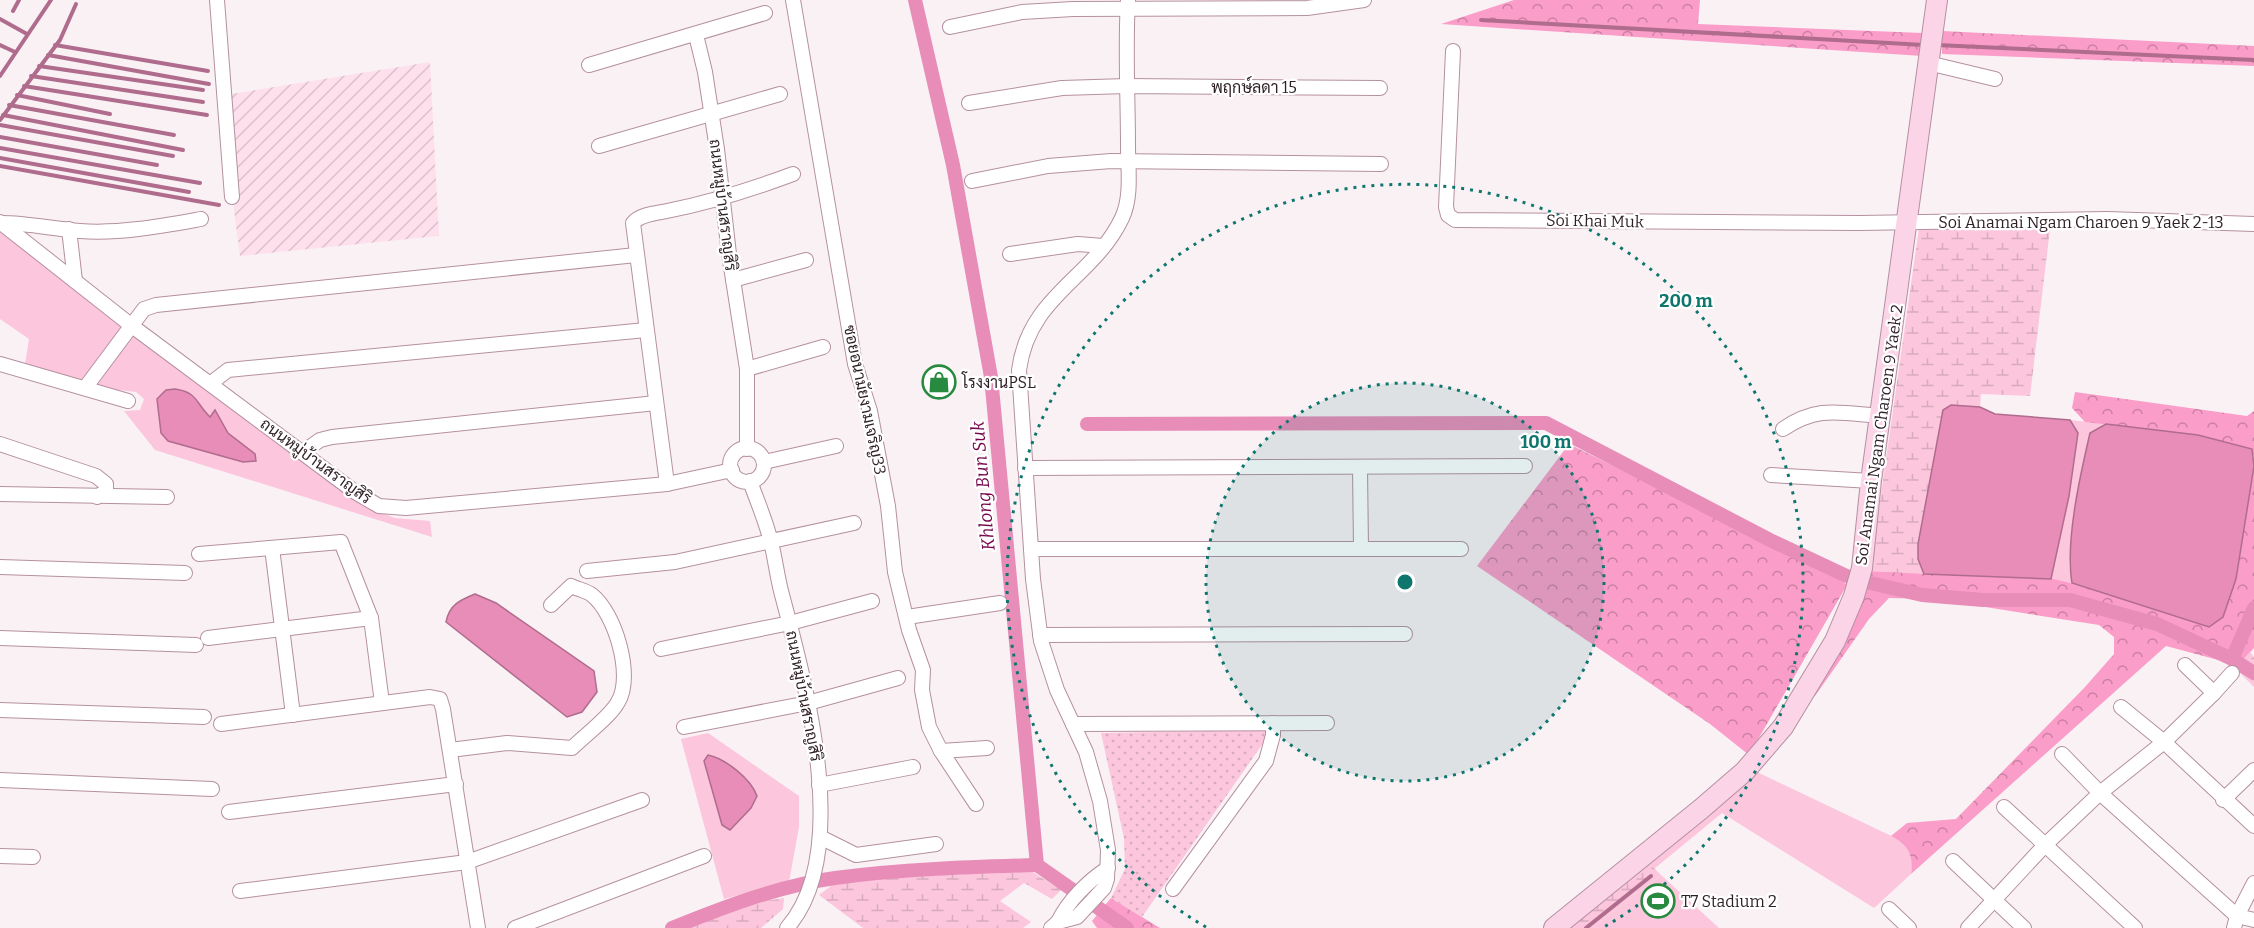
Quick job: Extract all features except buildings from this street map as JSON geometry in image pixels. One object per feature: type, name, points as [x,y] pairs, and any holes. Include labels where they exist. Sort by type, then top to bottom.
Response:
[{"type":"street","points":[[217,0],[232,196]]},
{"type":"street","name":"ซอยอนามัยงามเจริญ33","points":[[794,0],[855,364],[870,411],[888,506],[895,572],[923,670],[922,690],[929,727],[941,751],[976,804]]},
{"type":"street","points":[[950,27],[1022,12],[1128,4],[1307,8],[1365,0]]},
{"type":"street","name":"Soi Anamai Ngam Charoen 9 Yaek 2","points":[[1554,928],[1701,809],[1770,745],[1799,703],[1835,642],[1854,596],[1862,568],[1871,481],[1909,221],[1937,0]]},
{"type":"street","points":[[1054,925],[1077,917],[1108,868],[1100,801],[1086,752],[1057,690],[1040,635],[1024,468],[1019,370],[1026,337],[1047,304],[1103,246],[1123,217],[1127,200],[1128,161],[1128,4]]},
{"type":"street","points":[[589,64],[696,35],[765,13]]},
{"type":"street","name":"ถนนหมู่บ้านสราญสิริ","points":[[696,35],[705,72],[747,369],[747,449]]},
{"type":"street","points":[[1930,48],[1995,79]]},
{"type":"street","name":"Soi Khai Muk","points":[[1453,51],[1446,207],[1448,214],[1455,220],[1909,221]]},
{"type":"street","name":"พฤกษ์ลดา 15","points":[[969,103],[1062,88],[1128,86],[1380,88]]},
{"type":"street","points":[[599,146],[711,116],[780,94]]},
{"type":"street","points":[[972,181],[1048,166],[1128,161],[1381,164]]},
{"type":"street","points":[[667,484],[632,228],[636,219],[724,199],[793,174]]},
{"type":"street","points":[[1,223],[31,223],[69,229],[143,228],[201,219]]},
{"type":"street","name":"Soi Anamai Ngam Charoen 9 Yaek 2-13","points":[[1909,221],[2107,219],[2254,224]]},
{"type":"street","name":"ถนนหมู่บ้านสราญสิริ","points":[[1,223],[132,326],[367,500],[392,508],[667,484],[732,470]]},
{"type":"street","points":[[69,229],[75,281]]},
{"type":"street","points":[[1010,254],[1078,244],[1103,246]]},
{"type":"street","points":[[85,388],[144,309],[156,305],[636,255]]},
{"type":"street","points":[[733,280],[807,260]]},
{"type":"street","points":[[211,383],[228,370],[646,330]]},
{"type":"street","points":[[747,369],[823,347]]},
{"type":"street","points":[[0,364],[128,401]]},
{"type":"street","points":[[303,452],[320,440],[332,437],[656,403]]},
{"type":"street","points":[[1783,429],[1808,414],[1826,412],[1881,416]]},
{"type":"street","points":[[0,444],[96,476],[106,484],[106,491],[98,496]]},
{"type":"street","points":[[764,462],[836,446]]},
{"type":"street","points":[[747,449],[757,451],[764,462],[761,474],[750,481],[741,480],[732,470],[732,459],[735,454],[747,449]]},
{"type":"street","points":[[1024,468],[1525,466]]},
{"type":"street","points":[[1360,467],[1361,549]]},
{"type":"street","points":[[1771,474],[1871,481]]},
{"type":"street","name":"ถนนหมู่บ้านสราญสิริ","points":[[750,481],[771,540],[790,623],[808,703],[819,785],[820,837],[812,880],[799,914],[787,928]]},
{"type":"street","points":[[0,494],[167,497]]},
{"type":"street","points":[[587,571],[675,561],[854,523]]},
{"type":"street","points":[[199,554],[341,542],[372,618],[382,703]]},
{"type":"street","points":[[272,548],[293,715]]},
{"type":"street","points":[[1031,549],[1461,549]]},
{"type":"street","points":[[0,567],[185,573]]},
{"type":"street","points":[[450,750],[507,743],[572,748],[618,702],[624,685],[623,660],[612,621],[592,595],[571,586],[551,605]]},
{"type":"street","points":[[661,649],[790,623],[872,601]]},
{"type":"street","points":[[907,617],[1000,603]]},
{"type":"street","points":[[0,638],[202,641],[282,628],[372,618]]},
{"type":"street","points":[[1040,635],[1405,634]]},
{"type":"street","points":[[2185,665],[2214,693]]},
{"type":"street","points":[[1968,928],[2045,845],[2100,793],[2164,742],[2232,673]]},
{"type":"street","points":[[684,726],[808,703],[898,678]]},
{"type":"street","points":[[221,724],[382,703],[440,699],[456,784],[466,862],[478,928]]},
{"type":"street","points":[[2121,707],[2164,742],[2223,800],[2254,826]]},
{"type":"street","points":[[0,710],[204,717]]},
{"type":"street","points":[[1173,889],[1266,761],[1273,735],[1273,723]]},
{"type":"street","points":[[1073,724],[1327,723]]},
{"type":"street","points":[[941,751],[987,748]]},
{"type":"street","points":[[2062,754],[2236,922],[2254,920]]},
{"type":"street","points":[[819,785],[913,767]]},
{"type":"street","points":[[2223,800],[2254,770]]},
{"type":"street","points":[[0,780],[212,789]]},
{"type":"street","points":[[229,812],[456,784]]},
{"type":"street","points":[[240,891],[466,862],[642,800]]},
{"type":"street","points":[[2004,807],[2135,928]]},
{"type":"street","points":[[820,837],[856,855],[936,844]]},
{"type":"street","points":[[0,856],[33,857]]},
{"type":"street","points":[[515,928],[704,856]]},
{"type":"street","points":[[1953,861],[2024,928]]},
{"type":"street","points":[[1054,925],[1064,909],[1099,883]]},
{"type":"street","points":[[2236,922],[2254,883]]},
{"type":"street","points":[[1889,909],[1909,928]]},
{"type":"shaded area","points":[[430,62],[439,236],[240,256],[234,211],[231,94]]},
{"type":"shaded area","points":[[175,389],[188,393],[196,399],[210,417],[215,410],[228,433],[255,454],[256,461],[243,462],[168,441],[161,433],[157,399],[166,390]]},
{"type":"shaded area","points":[[1951,405],[1980,407],[1995,414],[2070,420],[2078,433],[2069,496],[2051,579],[1924,574],[1918,559],[1918,544],[1943,410]]},
{"type":"shaded area","points":[[2106,424],[2198,435],[2252,449],[2254,466],[2236,579],[2223,617],[2209,627],[2072,583],[2070,548],[2082,469],[2090,433]]},
{"type":"shaded area","points":[[475,594],[496,603],[594,671],[597,692],[582,712],[567,717],[446,622],[447,616],[456,604]]},
{"type":"shaded area","points":[[708,755],[737,771],[749,783],[757,796],[751,808],[730,830],[722,825],[704,761]]},
{"type":"green space","points":[[1514,0],[1700,0],[1698,24],[1923,33],[1922,56],[1441,24]]},
{"type":"green space","points":[[1942,31],[2254,46],[2254,66],[1942,54]]},
{"type":"green space","points":[[1927,225],[2050,229],[2030,396],[1981,394],[1980,407],[1951,405],[1918,559],[1924,574],[1870,571],[1919,228]]},
{"type":"green space","points":[[0,229],[114,316],[132,336],[366,507],[395,518],[430,521],[432,537],[155,450],[124,411],[140,410],[144,399],[136,392],[110,389],[25,364],[29,339],[0,319]]},
{"type":"green space","points":[[2075,392],[2247,416],[2254,411],[2254,459],[2252,449],[2198,435],[2085,422],[2072,408]]},
{"type":"green space","points":[[2070,420],[2106,424],[2090,433],[2069,565],[2072,583],[2051,579],[2069,496],[2078,433]]},
{"type":"green space","points":[[1569,444],[1834,575],[1847,585],[1749,755],[1710,724],[1477,566]]},
{"type":"green space","points":[[2254,466],[2254,648],[2240,663],[2222,661],[2166,646],[1911,874],[1912,862],[1906,847],[1891,836],[1907,823],[1956,819],[2085,687],[2114,654],[2114,637],[2099,625],[1935,599],[1889,598],[1869,619],[1815,696],[1810,693],[1870,571],[2044,577],[2085,586],[2236,579]]},
{"type":"green space","points":[[2250,652],[2254,657],[2254,687],[2229,662],[2240,663]]},
{"type":"green space","points":[[1264,730],[1268,736],[1142,917],[1111,898],[1125,869],[1124,838],[1101,733]]},
{"type":"green space","points":[[708,733],[799,796],[799,827],[789,882],[724,899],[681,739]]},
{"type":"green space","points":[[1755,771],[1904,842],[1913,860],[1911,874],[1874,908],[1722,813],[1654,869],[1648,862]]},
{"type":"green space","points":[[1648,862],[1661,875],[1592,928],[1567,928]]},
{"type":"green space","points":[[1031,871],[1061,890],[1052,899],[1024,883],[1000,901],[1031,922],[1023,928],[863,928],[819,895],[835,883],[953,872]]},
{"type":"green space","name":"T7 Stadium 2","points":[[1661,875],[1719,928],[1592,928]]},
{"type":"green space","points":[[784,898],[783,909],[761,928],[683,928],[734,906]]},
{"type":"green space","points":[[1111,898],[1160,928],[1097,928],[1092,921]]},
{"type":"waterway","points":[[13,11],[19,0]]},
{"type":"waterway","points":[[0,76],[51,0]]},
{"type":"waterway","name":"Khlong Bun Suk","points":[[915,0],[953,165],[991,377],[1037,865],[1127,928]]},
{"type":"waterway","points":[[0,120],[60,40],[76,4]]},
{"type":"waterway","points":[[0,19],[27,34]]},
{"type":"waterway","points":[[1481,20],[1924,45]]},
{"type":"waterway","points":[[0,45],[15,52]]},
{"type":"waterway","points":[[55,45],[208,71]]},
{"type":"waterway","points":[[1937,45],[2254,60]]},
{"type":"waterway","points":[[48,55],[209,84]]},
{"type":"waterway","points":[[39,66],[203,90]]},
{"type":"waterway","points":[[31,76],[203,102]]},
{"type":"waterway","points":[[24,86],[207,115]]},
{"type":"waterway","points":[[17,95],[110,114]]},
{"type":"waterway","points":[[9,105],[174,135]]},
{"type":"waterway","points":[[3,115],[183,150]]},
{"type":"waterway","points":[[0,125],[173,156]]},
{"type":"waterway","points":[[0,137],[157,165]]},
{"type":"waterway","points":[[0,148],[200,183]]},
{"type":"waterway","points":[[0,158],[189,192]]},
{"type":"waterway","points":[[0,166],[219,205]]},
{"type":"waterway","points":[[1087,424],[1546,423],[1770,540],[1853,579],[1922,595],[1983,600],[2070,600],[2157,624],[2232,659]]},
{"type":"waterway","points":[[2254,608],[2232,659],[2254,673]]},
{"type":"waterway","points":[[672,928],[752,898],[793,886],[835,878],[910,870],[1037,865]]},
{"type":"waterway","points":[[1586,928],[1651,876]]},
{"type":"place","name":"โรงงานPSL","points":[[939,382]]},
{"type":"place","name":"T7 Stadium 2","points":[[1658,901]]}]
